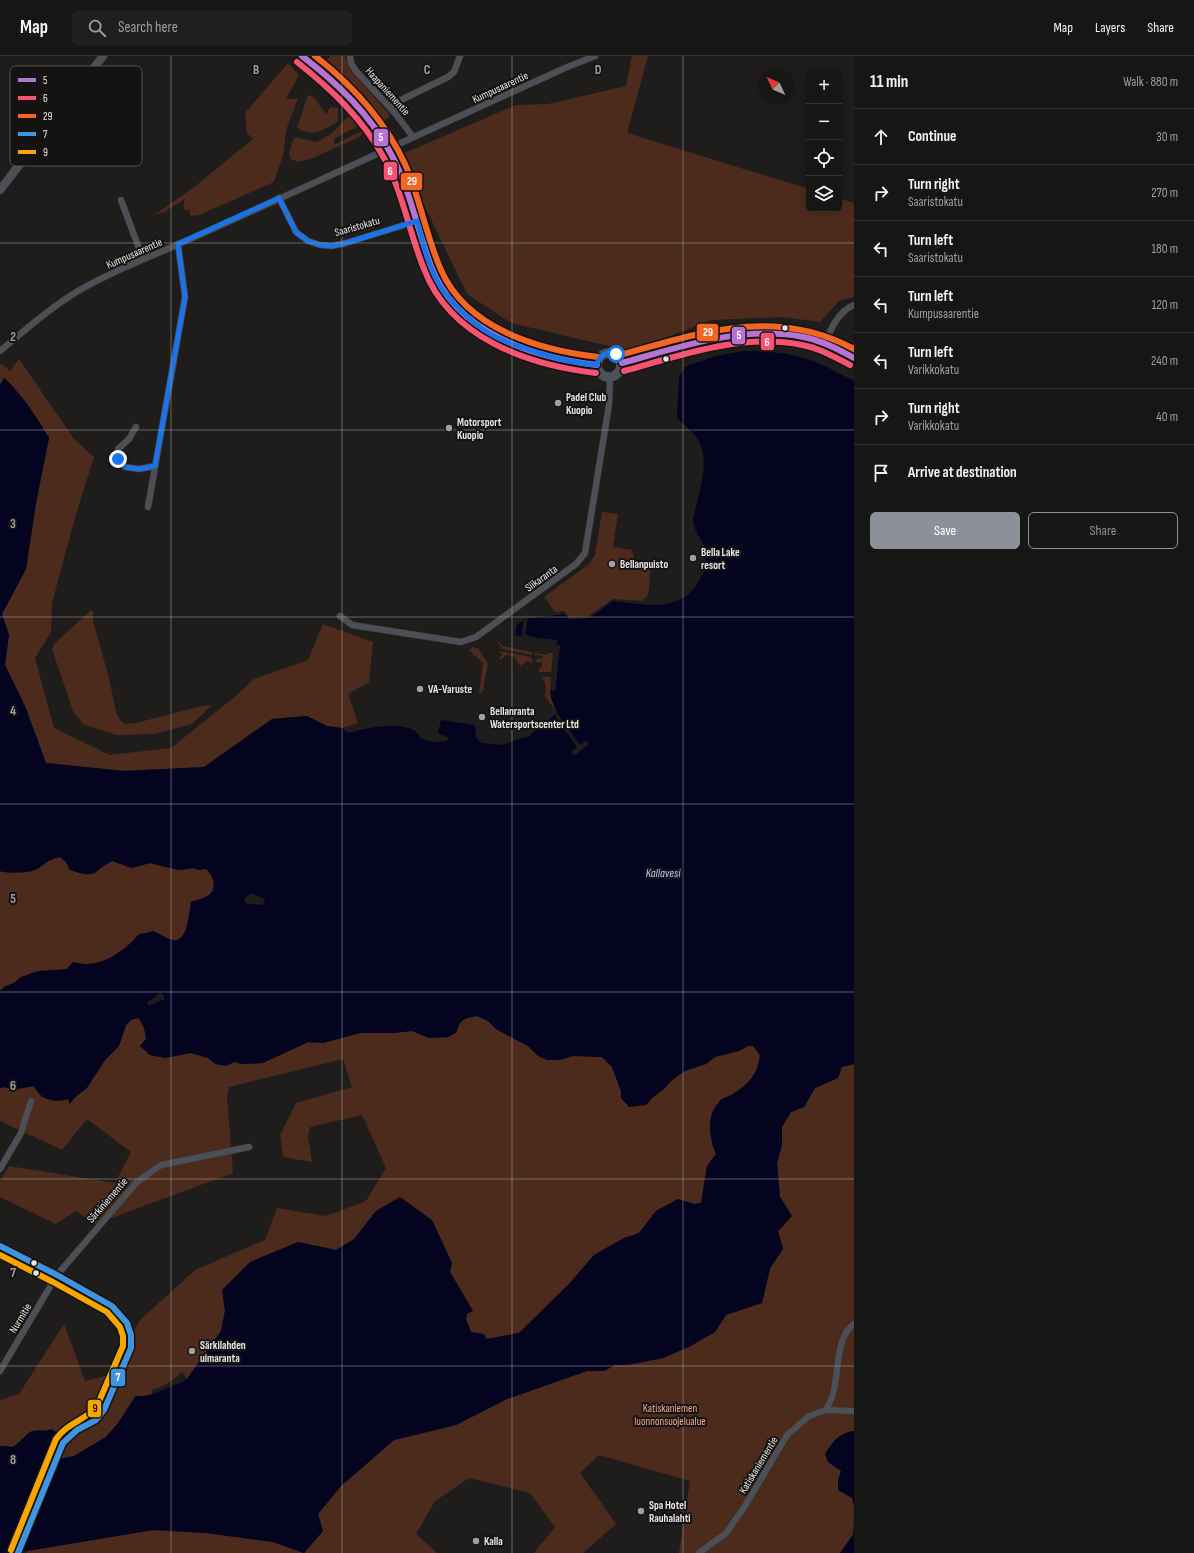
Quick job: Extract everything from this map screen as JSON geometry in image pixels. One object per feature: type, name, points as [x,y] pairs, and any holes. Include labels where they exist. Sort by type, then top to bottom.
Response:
[{"type":"main road","points":[[302,56],[340,87],[366,116],[391,154],[402,177],[431,267],[444,291],[469,317],[485,330],[504,340],[554,357],[597,365]]},
{"type":"main road","points":[[622,363],[705,340],[762,334],[780,334],[803,337],[825,344],[854,358]]},
{"type":"main road","points":[[607,353],[616,354],[622,363],[619,373],[610,378],[601,374],[597,365],[599,358],[607,353]]},
{"type":"street","points":[[95,66],[103,56]]},
{"type":"street","name":"Haapaniementie","points":[[350,56],[351,63],[355,70],[391,108],[408,128],[413,137]]},
{"type":"street","points":[[391,108],[400,101],[448,77],[454,72],[460,56]]},
{"type":"street","name":"Kumpusaarentie","points":[[0,351],[50,309],[79,290],[142,259],[396,146],[565,68],[595,56]]},
{"type":"street","points":[[0,190],[18,166]]},
{"type":"street","name":"Saaristokatu","points":[[279,198],[296,232],[308,241],[320,245],[332,246],[346,243],[417,221]]},
{"type":"street","points":[[122,200],[142,259]]},
{"type":"street","points":[[148,507],[185,297],[178,244]]},
{"type":"street","points":[[825,344],[834,322],[854,305]]},
{"type":"street","name":"Siikaranta","points":[[340,616],[352,625],[461,642],[488,629],[576,564],[585,553],[609,405],[610,378]]},
{"type":"street","points":[[136,428],[129,439],[118,449],[118,459],[125,467],[139,469],[155,466]]},
{"type":"street","points":[[0,1169],[21,1133],[30,1101]]},
{"type":"street","name":"Särkiniementie","points":[[57,1275],[137,1182],[161,1165],[250,1147]]},
{"type":"street","points":[[0,1257],[2,1248],[57,1275]]},
{"type":"street","name":"Nurmitie","points":[[0,1371],[57,1275]]},
{"type":"street","points":[[854,1324],[843,1337],[834,1390],[826,1410],[854,1412]]},
{"type":"street","name":"Katiskaniementie","points":[[699,1553],[726,1533],[745,1506],[787,1435],[809,1416],[826,1410]]},
{"type":"green space","points":[[330,56],[345,56],[351,71],[389,114],[389,117],[380,125],[351,92],[323,65]]},
{"type":"green space","points":[[632,56],[648,56],[627,133],[806,188],[806,212],[842,212],[842,199],[854,203],[854,297],[839,301],[820,322],[783,317],[712,320],[630,351],[511,323],[467,294],[400,155],[516,105],[548,104],[626,86]]},
{"type":"green space","points":[[288,63],[299,75],[286,99],[298,99],[286,130],[283,155],[274,182],[199,215],[190,216],[190,211],[183,209],[185,199],[164,212],[154,215],[193,188],[253,139],[247,133],[245,113]]},
{"type":"green space","points":[[308,95],[312,96],[316,100],[327,114],[330,107],[338,108],[338,121],[323,130],[313,133],[297,128]]},
{"type":"green space","points":[[351,114],[358,126],[334,139],[334,145],[364,130],[361,136],[313,158],[298,162],[291,159],[289,153],[294,137],[316,142],[331,134]]},
{"type":"green space","points":[[19,359],[74,439],[94,457],[76,514],[52,603],[51,632],[35,658],[54,728],[110,755],[171,748],[237,695],[254,679],[308,660],[323,624],[373,642],[369,682],[348,694],[358,723],[342,728],[327,726],[307,716],[272,719],[204,767],[124,771],[46,763],[25,706],[5,665],[9,635],[2,614],[26,569],[36,503],[49,438],[29,406],[5,378],[0,385],[0,365],[2,364],[10,371]]},
{"type":"green space","name":"Bellanpuisto","points":[[602,512],[618,514],[613,547],[632,550],[636,565],[650,567],[647,597],[641,601],[613,599],[588,616],[570,617],[564,611],[555,612],[544,597],[589,564],[595,555]]},
{"type":"green space","points":[[90,611],[93,611],[93,621],[109,678],[116,712],[120,720],[125,724],[136,723],[202,706],[212,705],[192,724],[155,734],[116,735],[83,724],[73,711],[52,649],[54,644]]},
{"type":"green space","points":[[496,641],[502,646],[532,653],[531,655],[503,649]]},
{"type":"green space","points":[[474,646],[475,649],[478,648],[488,664],[484,682],[484,690],[479,694],[483,663],[469,650]]},
{"type":"green space","points":[[499,651],[531,657],[533,662],[530,663],[528,660],[520,666],[514,656],[511,657],[508,654],[500,660],[499,658],[502,655]]},
{"type":"green space","points":[[534,653],[547,655],[547,653],[553,653],[551,672],[539,672],[539,668],[542,667],[542,662],[536,662],[536,659],[543,658],[543,656],[535,655]]},
{"type":"green space","points":[[542,677],[551,677],[551,696],[557,713],[544,694],[546,693],[545,683]]},
{"type":"green space","points":[[60,857],[66,862],[70,870],[95,874],[102,866],[112,861],[132,868],[150,863],[178,870],[194,868],[198,870],[206,869],[211,875],[214,885],[212,892],[209,895],[191,902],[185,932],[178,940],[173,940],[153,931],[139,934],[123,950],[109,959],[94,964],[73,962],[67,969],[21,977],[0,991],[0,871],[34,870],[50,859]]},
{"type":"green space","points":[[477,1016],[488,1021],[496,1029],[528,1046],[538,1056],[559,1060],[573,1056],[602,1057],[612,1067],[621,1091],[646,1105],[672,1080],[685,1071],[706,1064],[715,1057],[738,1051],[748,1046],[753,1046],[758,1052],[760,1059],[759,1066],[746,1084],[734,1093],[712,1144],[716,1154],[707,1166],[701,1203],[694,1204],[678,1199],[656,1211],[639,1233],[624,1238],[594,1255],[569,1284],[519,1333],[486,1339],[484,1334],[471,1333],[466,1319],[467,1313],[473,1311],[450,1272],[376,1211],[354,1240],[336,1250],[298,1242],[222,1290],[225,1311],[221,1331],[187,1379],[182,1372],[168,1383],[151,1390],[153,1395],[144,1397],[135,1396],[118,1423],[106,1437],[74,1456],[59,1459],[49,1451],[50,1442],[56,1432],[30,1432],[13,1447],[0,1446],[0,1400],[19,1394],[64,1324],[85,1381],[113,1374],[139,1321],[195,1270],[265,1240],[277,1208],[326,1216],[366,1201],[386,1168],[362,1115],[310,1127],[308,1136],[312,1162],[283,1157],[280,1135],[296,1103],[352,1087],[343,1059],[229,1087],[227,1097],[233,1173],[95,1224],[76,1211],[56,1224],[0,1197],[0,1181],[9,1166],[115,1183],[131,1152],[87,1119],[62,1150],[0,1121],[0,1088],[5,1087],[13,1090],[33,1086],[41,1097],[61,1101],[68,1099],[70,1104],[96,1074],[105,1060],[119,1046],[126,1025],[131,1020],[138,1018],[144,1028],[146,1039],[140,1046],[150,1055],[165,1058],[191,1053],[208,1058],[216,1064],[226,1066],[234,1062],[242,1064],[263,1063],[308,1042],[323,1043],[360,1033],[393,1033],[412,1031],[429,1038],[448,1037],[456,1033],[463,1020]]},
{"type":"green space","name":"Katiskaniemen luonnonsuojelualue","points":[[854,1064],[854,1431],[846,1432],[828,1462],[841,1471],[838,1480],[852,1498],[854,1505],[853,1535],[840,1553],[679,1553],[690,1481],[599,1455],[580,1473],[616,1524],[583,1553],[534,1553],[555,1527],[530,1493],[469,1478],[435,1501],[416,1534],[437,1553],[304,1553],[323,1531],[318,1514],[341,1486],[394,1440],[456,1425],[507,1399],[587,1371],[604,1371],[615,1365],[627,1365],[663,1358],[715,1332],[726,1315],[762,1303],[770,1268],[783,1249],[778,1231],[792,1216],[780,1197],[777,1163],[782,1145],[782,1127],[791,1112],[804,1107],[815,1088],[838,1078],[841,1067]]},
{"type":"green space","points":[[153,1530],[206,1533],[273,1542],[304,1553],[27,1553],[28,1551]]},
{"type":"water","name":"Kallavesi","points":[[744,351],[763,351],[791,355],[818,363],[854,381],[854,1064],[842,1067],[838,1078],[815,1088],[804,1107],[791,1112],[782,1127],[782,1145],[777,1163],[780,1197],[792,1216],[778,1231],[783,1249],[770,1268],[762,1303],[726,1315],[715,1332],[689,1347],[663,1358],[627,1365],[615,1365],[604,1371],[587,1371],[507,1399],[456,1425],[394,1440],[341,1486],[318,1514],[323,1531],[304,1553],[273,1542],[206,1533],[153,1530],[27,1551],[0,1553],[0,1446],[13,1447],[30,1432],[52,1429],[56,1432],[50,1442],[50,1451],[59,1459],[74,1456],[106,1437],[118,1423],[136,1396],[153,1394],[187,1379],[221,1331],[225,1311],[222,1290],[250,1262],[298,1242],[336,1250],[354,1239],[376,1211],[400,1197],[432,1220],[452,1263],[450,1272],[473,1311],[467,1314],[466,1319],[471,1332],[484,1334],[486,1339],[519,1333],[569,1284],[594,1255],[624,1238],[639,1233],[656,1211],[678,1199],[694,1204],[701,1203],[707,1166],[716,1154],[710,1133],[713,1111],[722,1099],[732,1095],[744,1087],[752,1078],[760,1055],[753,1046],[748,1046],[739,1051],[715,1057],[706,1064],[685,1071],[672,1080],[646,1105],[629,1107],[621,1098],[621,1091],[612,1067],[602,1057],[573,1056],[559,1060],[547,1060],[538,1056],[528,1046],[496,1029],[488,1021],[477,1016],[467,1018],[460,1022],[456,1033],[448,1037],[429,1038],[412,1031],[393,1033],[360,1033],[323,1043],[308,1042],[263,1063],[242,1064],[234,1062],[226,1066],[216,1064],[208,1058],[191,1053],[165,1058],[150,1055],[140,1046],[146,1039],[144,1028],[138,1018],[131,1020],[126,1025],[119,1046],[105,1060],[87,1088],[73,1099],[70,1104],[68,1099],[56,1101],[48,1099],[33,1086],[13,1090],[5,1087],[0,1088],[0,991],[4,987],[14,983],[21,977],[38,971],[67,969],[73,962],[93,964],[101,962],[116,955],[129,945],[139,934],[153,931],[173,940],[178,940],[185,932],[191,902],[209,895],[212,892],[214,885],[211,875],[206,869],[198,870],[194,868],[178,870],[150,863],[132,868],[112,861],[93,873],[85,874],[70,870],[66,862],[60,857],[32,871],[12,873],[0,871],[0,385],[4,378],[29,406],[49,438],[36,503],[26,569],[2,614],[9,635],[5,665],[25,706],[46,763],[124,771],[204,767],[272,719],[307,716],[327,726],[342,728],[349,733],[373,727],[399,726],[406,727],[414,731],[421,739],[434,742],[447,741],[449,738],[438,733],[441,720],[475,725],[476,737],[481,743],[502,745],[529,736],[557,713],[551,698],[550,690],[555,691],[560,646],[556,645],[557,640],[536,638],[525,634],[522,636],[515,635],[517,624],[522,622],[524,619],[564,614],[569,619],[589,618],[613,601],[647,605],[670,603],[680,600],[689,593],[701,578],[705,566],[706,555],[704,545],[695,529],[693,519],[702,479],[702,448],[696,437],[677,417],[679,377],[685,367],[715,356]],"holes":[[[251,893],[264,899],[265,902],[262,905],[247,904],[244,901],[245,898]],[[158,993],[161,993],[164,996],[164,1000],[152,1005],[147,1005],[148,1001],[156,997]]]},
{"type":"water","points":[[854,1431],[854,1505],[852,1498],[838,1490],[838,1480],[841,1471],[828,1462],[825,1454],[836,1439],[844,1434]]},
{"type":"water","points":[[854,1527],[854,1553],[840,1553],[853,1535]]},
{"type":"pier","points":[[564,612],[564,614],[528,618],[525,634],[536,638],[557,640],[556,645],[560,645],[555,691],[550,690],[551,688],[554,688],[558,647],[554,645],[555,642],[535,640],[525,636],[521,638],[524,617]]},
{"type":"pier","points":[[557,713],[580,745],[586,741],[589,744],[574,756],[571,752],[577,747],[555,716]]},
{"type":"transit line","name":"5","points":[[302,56],[328,77],[352,100],[383,139],[398,167],[431,266],[443,289],[458,309],[477,325],[499,338],[523,348],[547,356],[597,365]]},
{"type":"transit line","name":"29","points":[[315,56],[342,79],[366,105],[388,133],[405,164],[441,270],[453,290],[468,308],[487,322],[507,333],[529,342],[552,349],[598,357]]},
{"type":"transit line","name":"6","points":[[297,62],[334,94],[356,118],[376,144],[391,171],[424,269],[436,293],[452,313],[472,330],[494,344],[519,355],[544,363],[596,373]]},
{"type":"transit line","name":"29","points":[[620,355],[708,332],[766,326],[795,329],[825,336],[854,349]]},
{"type":"transit line","name":"5","points":[[622,363],[711,340],[757,334],[780,334],[810,338],[829,345],[854,358]]},
{"type":"transit line","name":"6","points":[[624,371],[712,348],[757,342],[779,342],[808,346],[827,353],[850,365]]},
{"type":"transit line","name":"7","points":[[0,1246],[57,1275],[112,1306],[127,1323],[131,1335],[131,1348],[104,1410],[96,1420],[77,1430],[63,1443],[18,1553]]},
{"type":"transit line","name":"9","points":[[0,1255],[107,1312],[120,1327],[123,1336],[123,1346],[97,1406],[87,1415],[61,1433],[56,1439],[11,1550]]},
{"type":"place","name":"Padel Club Kuopio","points":[[558,403]]},
{"type":"place","name":"Motorsport Kuopio","points":[[449,428]]},
{"type":"place","name":"Bella Lake resort","points":[[693,558]]},
{"type":"place","name":"Bellanpuisto","points":[[612,564]]},
{"type":"place","name":"VA-Varuste","points":[[420,689]]},
{"type":"place","name":"Bellanranta Watersportscenter Ltd","points":[[482,717]]},
{"type":"place","name":"Särkilahden uimaranta","points":[[192,1351]]},
{"type":"place","name":"Spa Hotel Rauhalahti","points":[[641,1511]]},
{"type":"place","name":"Kalla","points":[[476,1541]]},
{"type":"route","points":[[118,459],[125,467],[139,469],[155,466],[185,297],[178,244],[279,198],[296,232],[308,241],[320,245],[332,246],[346,243],[417,221],[431,267],[444,291],[469,317],[485,330],[504,340],[554,357],[588,364],[597,365],[599,358],[603,354],[616,354]]}]
